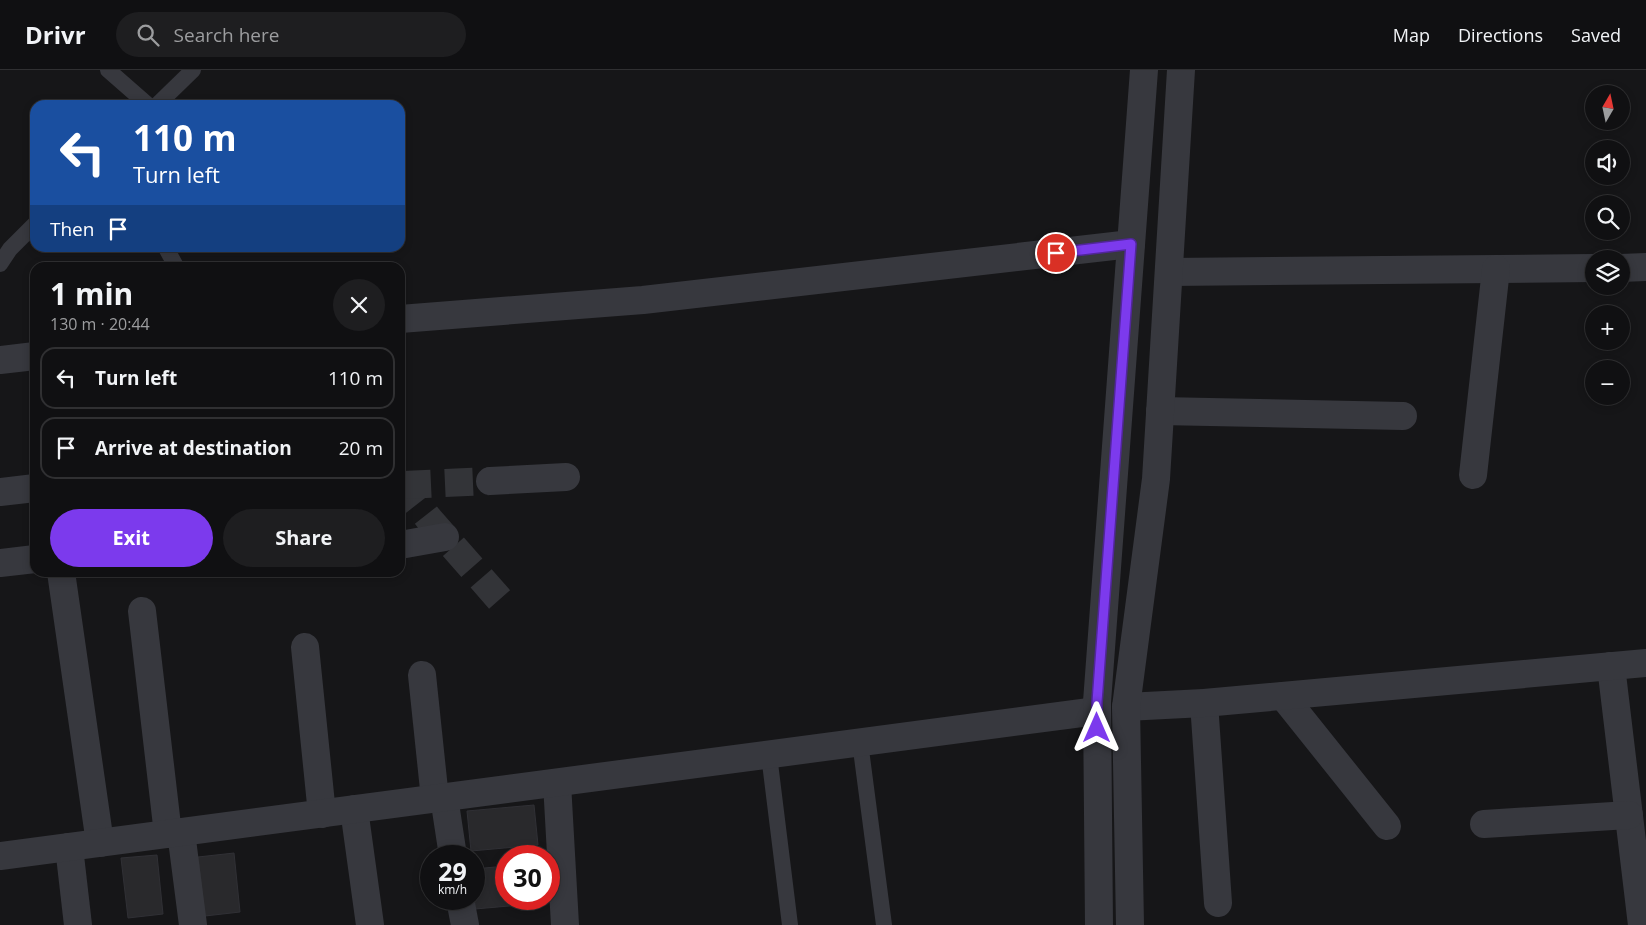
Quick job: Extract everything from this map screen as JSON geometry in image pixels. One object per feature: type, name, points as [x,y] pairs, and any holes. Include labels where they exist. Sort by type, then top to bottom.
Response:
[{"type":"street","points":[[1099,925],[1097,711],[1144,70]]},
{"type":"street","points":[[1130,925],[1126,707],[1154,498],[1181,70]]},
{"type":"street","points":[[405,319],[643,300],[1131,244]]},
{"type":"street","points":[[1630,268],[1646,267]]},
{"type":"street","points":[[1169,272],[1585,268]]},
{"type":"street","points":[[1472,476],[1496,269]]},
{"type":"street","points":[[0,360],[30,357]]},
{"type":"street","points":[[1160,411],[1403,416]]},
{"type":"street","points":[[490,481],[566,476]]},
{"type":"street","points":[[0,492],[30,489]]},
{"type":"street","points":[[405,544],[445,537]]},
{"type":"street","points":[[0,563],[30,560]]},
{"type":"street","points":[[61,577],[100,843]]},
{"type":"street","points":[[142,611],[175,833],[192,925]]},
{"type":"street","points":[[305,647],[322,814]]},
{"type":"street","points":[[1126,707],[1204,703],[1646,663]]},
{"type":"street","points":[[1611,666],[1634,807],[1642,925]]},
{"type":"street","points":[[422,675],[440,798],[451,845]]},
{"type":"street","points":[[1283,696],[1387,826]]},
{"type":"street","points":[[1204,703],[1218,902]]},
{"type":"street","points":[[0,856],[1097,711]]},
{"type":"street","points":[[556,783],[566,925]]},
{"type":"street","points":[[1484,824],[1634,807]]},
{"type":"street","points":[[354,810],[370,925]]},
{"type":"street","points":[[69,847],[78,925]]},
{"type":"street","points":[[462,910],[465,925]]},
{"type":"lane","points":[[108,70],[142,100]]},
{"type":"lane","points":[[162,100],[193,70]]},
{"type":"lane","points":[[0,264],[10,249],[30,229]]},
{"type":"lane","points":[[860,742],[884,925]]},
{"type":"lane","points":[[769,755],[790,925]]},
{"type":"building","points":[[534,805],[538,845],[495,845],[495,849],[485,850],[485,845],[470,845],[467,811]]},
{"type":"building","points":[[234,853],[240,912],[205,916],[198,857]]},
{"type":"building","points":[[157,855],[163,914],[128,918],[121,858]]},
{"type":"building","points":[[495,867],[495,907],[485,908],[485,868]]},
{"type":"tunnel","points":[[405,485],[490,481]]},
{"type":"tunnel","points":[[405,488],[429,519],[508,609]]},
{"type":"route","points":[[1056,253],[1131,244],[1097,702],[1097,728]]}]
